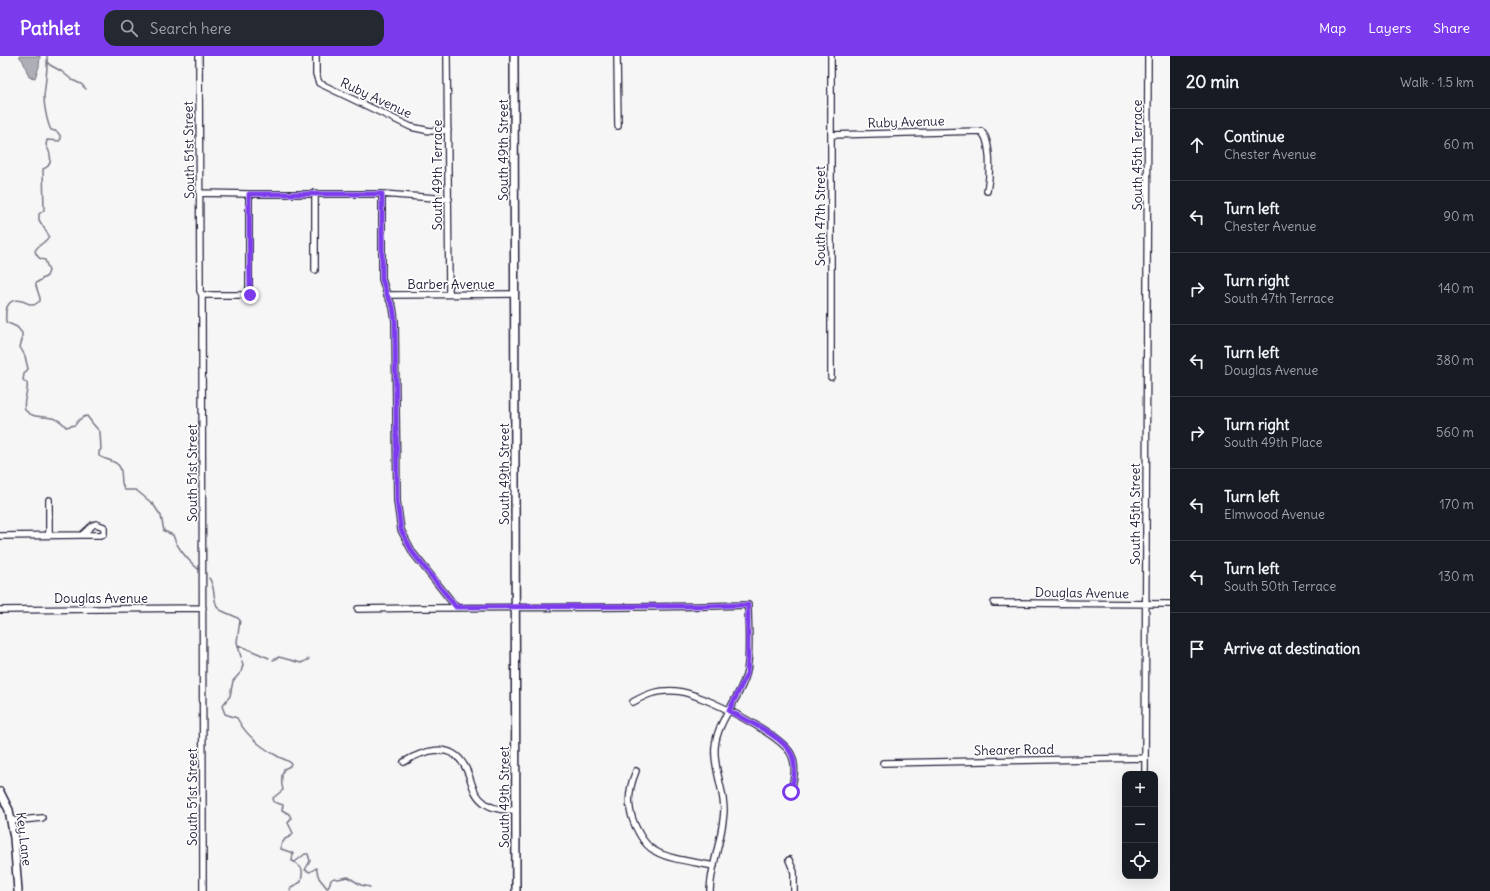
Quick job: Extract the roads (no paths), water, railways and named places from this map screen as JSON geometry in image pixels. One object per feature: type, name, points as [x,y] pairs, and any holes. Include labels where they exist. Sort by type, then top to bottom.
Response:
[{"type":"street","name":"South 51st Street","points":[[199,56],[200,291],[202,295],[203,891]]},
{"type":"street","name":"Ruby Avenue","points":[[316,56],[316,74],[319,83],[411,127],[430,131],[448,130]]},
{"type":"street","name":"South 49th Terrace","points":[[447,56],[449,294]]},
{"type":"street","name":"South 49th Street","points":[[514,56],[516,891]]},
{"type":"street","points":[[617,56],[618,126]]},
{"type":"street","name":"South 47th Street","points":[[831,56],[831,377]]},
{"type":"street","name":"South 45th Terrace","points":[[1148,56],[1148,255]]},
{"type":"street","name":"Ruby Avenue","points":[[831,135],[982,131],[986,138],[988,149],[989,181],[987,191]]},
{"type":"street","points":[[200,193],[382,194],[448,199]]},
{"type":"street","points":[[315,193],[316,270]]},
{"type":"street","points":[[202,295],[250,295],[249,194]]},
{"type":"street","points":[[382,194],[382,279],[393,307],[395,321],[397,501],[401,530],[413,553],[456,607]]},
{"type":"street","name":"South 45th Street","points":[[1145,771],[1148,255]]},
{"type":"street","name":"Barber Avenue","points":[[387,295],[515,294]]},
{"type":"street","points":[[49,500],[49,535]]},
{"type":"street","points":[[0,536],[82,535]]},
{"type":"street","name":"Douglas Avenue","points":[[994,603],[1170,604]]},
{"type":"street","points":[[358,609],[748,605],[747,674],[719,731],[715,747],[716,768],[722,791],[724,810],[710,891]]},
{"type":"street","name":"Douglas Avenue","points":[[0,610],[203,608]]},
{"type":"street","points":[[633,702],[648,693],[657,691],[678,691],[700,698],[729,711],[772,735],[787,748],[792,755],[794,775],[791,792]]},
{"type":"street","points":[[404,762],[416,755],[428,752],[442,750],[453,754],[464,764],[474,792],[481,800],[487,805],[495,808],[516,810]]},
{"type":"street","name":"Shearer Road","points":[[883,763],[1145,758]]},
{"type":"street","points":[[636,771],[632,781],[630,813],[634,825],[645,843],[655,851],[661,853],[714,866]]},
{"type":"street","name":"Key Lane","points":[[0,792],[9,810],[14,838],[18,891]]},
{"type":"street","points":[[11,821],[42,818]]},
{"type":"street","points":[[789,860],[794,872],[794,891]]},
{"type":"waterway","points":[[47,56],[44,97],[45,109],[51,130],[58,133],[61,139],[59,141],[47,140],[46,145],[49,152],[50,162],[49,165],[43,169],[44,210],[39,214],[39,220],[49,236],[35,251],[38,257],[45,260],[49,271],[47,276],[36,283],[40,301],[34,305],[31,305],[17,300],[10,303],[6,309],[6,322],[17,327],[22,333],[20,347],[25,356],[28,369],[24,374],[23,380],[27,383],[24,403],[25,410],[34,416],[56,419],[66,427],[75,425],[80,419],[87,416],[100,432],[101,449],[99,456],[115,462],[119,466],[122,484],[125,490],[136,490],[153,504],[161,516],[164,531],[173,535],[183,554],[198,569]]},
{"type":"waterway","points":[[47,62],[72,80],[81,84],[86,89]]},
{"type":"waterway","points":[[209,578],[213,585],[215,601],[218,608],[240,620],[237,642],[241,657]]},
{"type":"waterway","points":[[238,645],[269,658]]},
{"type":"waterway","points":[[273,660],[279,657],[301,663],[309,659]]},
{"type":"waterway","points":[[242,661],[243,665],[241,672],[233,681],[230,696],[222,706],[225,714],[237,718],[255,741],[291,763],[290,766],[284,769],[283,772],[283,790],[273,798],[274,802],[283,805],[282,810],[289,814],[291,818],[288,823],[293,833],[285,839],[281,845],[281,849],[293,853],[292,861],[295,862],[305,854],[308,854],[310,861],[305,870],[310,872],[316,868],[319,878],[327,888],[331,880],[334,878],[338,879],[348,877],[361,885],[370,887]]},
{"type":"waterway","points":[[290,891],[291,887],[301,882],[302,875],[300,866],[294,862]]}]
